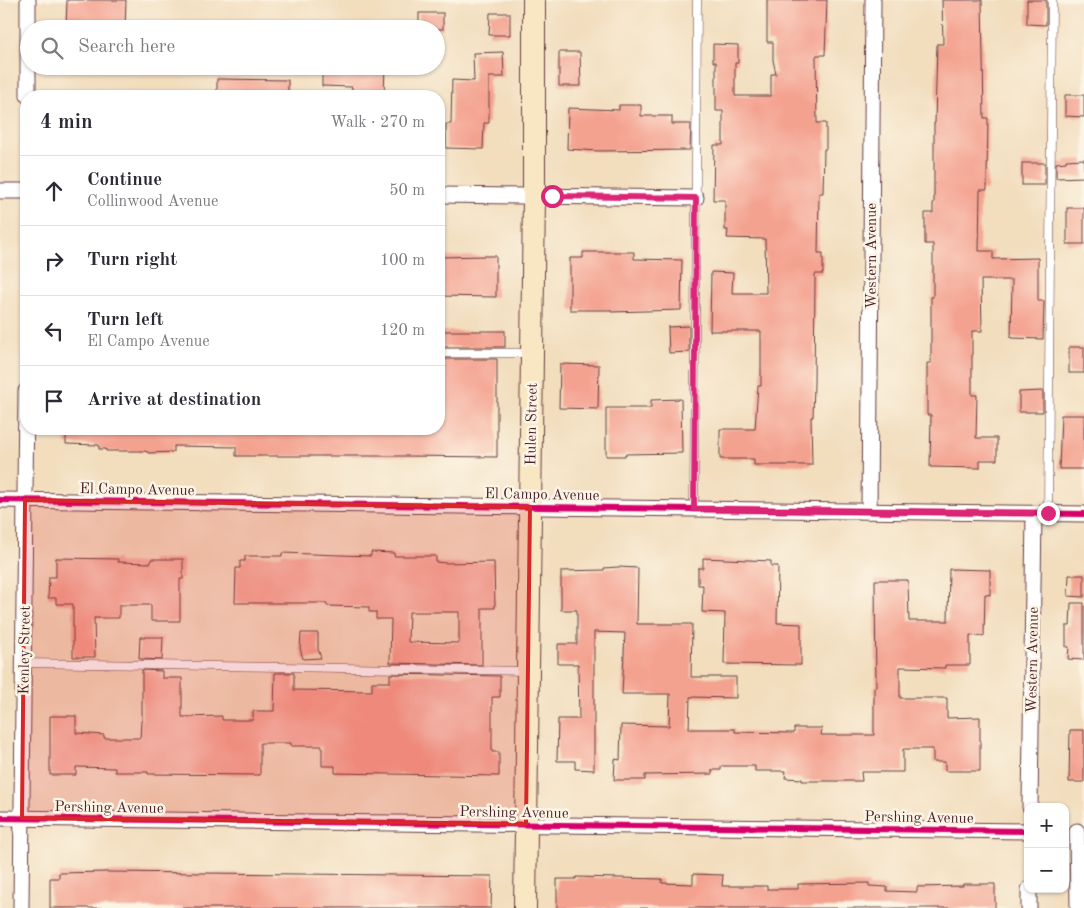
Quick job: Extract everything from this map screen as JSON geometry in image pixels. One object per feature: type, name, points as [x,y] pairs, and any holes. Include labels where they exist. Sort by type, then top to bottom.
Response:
[{"type":"main road","name":"Hulen Street","points":[[525,908],[534,196],[534,0]]},
{"type":"street","points":[[28,0],[28,20]]},
{"type":"street","name":"Western Avenue","points":[[869,511],[873,0]]},
{"type":"street","points":[[28,75],[28,90]]},
{"type":"street","points":[[0,191],[20,191]]},
{"type":"street","points":[[445,195],[696,198]]},
{"type":"street","name":"Kenley Street","points":[[21,908],[26,435]]},
{"type":"street","name":"El Campo Avenue","points":[[0,500],[1084,514]]},
{"type":"street","name":"Western Avenue","points":[[1030,803],[1041,513]]},
{"type":"street","name":"Pershing Avenue","points":[[0,818],[1024,831]]},
{"type":"street","points":[[1076,831],[1078,908]]},
{"type":"street","points":[[1028,908],[1029,893]]},
{"type":"lane","points":[[694,509],[697,0]]},
{"type":"lane","points":[[1041,513],[1052,0]]},
{"type":"lane","points":[[445,353],[532,353]]},
{"type":"lane","points":[[24,663],[528,671]]},
{"type":"highlighted area","points":[[25,500],[530,507],[526,824],[22,818]]},
{"type":"building","points":[[67,0],[126,0],[125,20],[66,20]]},
{"type":"building","points":[[767,0],[827,0],[825,55],[817,55],[816,57],[817,123],[826,123],[826,149],[824,149],[823,193],[819,193],[818,253],[823,253],[823,274],[815,274],[814,383],[813,417],[811,417],[812,465],[754,465],[754,459],[720,459],[720,429],[755,429],[758,386],[761,386],[761,331],[710,331],[711,272],[733,273],[732,293],[766,293],[765,239],[727,238],[728,230],[725,230],[725,200],[713,200],[714,145],[723,145],[723,111],[716,111],[716,62],[713,62],[713,44],[738,45],[738,63],[735,63],[735,96],[771,96],[771,74],[776,74],[773,60],[773,42],[767,42]]},
{"type":"building","points":[[942,0],[982,0],[984,118],[988,118],[987,190],[980,190],[979,251],[993,251],[993,259],[1038,258],[1038,301],[1044,301],[1043,339],[1011,338],[1012,280],[981,280],[982,331],[972,331],[972,395],[977,395],[976,438],[997,438],[997,460],[980,460],[980,468],[930,467],[931,415],[927,415],[927,363],[931,363],[933,244],[925,244],[925,213],[933,213],[934,203],[934,123],[937,44],[943,44]]},
{"type":"building","points":[[1027,0],[1046,0],[1046,25],[1027,24]]},
{"type":"building","points":[[419,13],[443,13],[443,20],[419,20]]},
{"type":"building","points":[[490,13],[510,13],[510,35],[489,35]]},
{"type":"building","points":[[503,52],[504,77],[489,77],[489,123],[484,123],[483,149],[446,148],[446,124],[451,124],[452,80],[474,81],[473,53]]},
{"type":"building","points":[[559,52],[580,52],[581,86],[559,86]]},
{"type":"building","points":[[322,75],[385,75],[384,90],[352,90],[352,87],[322,86]]},
{"type":"building","points":[[217,79],[288,80],[288,90],[217,90]]},
{"type":"building","points":[[1065,95],[1084,95],[1084,117],[1065,116]]},
{"type":"building","points":[[619,105],[641,105],[641,116],[672,116],[672,124],[691,124],[690,150],[599,151],[567,149],[568,108],[619,110]]},
{"type":"building","points":[[1084,159],[1084,177],[1056,178],[1056,163],[1066,162],[1066,160]]},
{"type":"building","points":[[1022,163],[1045,163],[1045,185],[1022,185]]},
{"type":"building","points":[[1067,208],[1084,208],[1084,244],[1067,244]]},
{"type":"building","points":[[583,252],[634,252],[634,259],[682,260],[681,310],[611,312],[611,310],[570,310],[570,258],[583,258]]},
{"type":"building","points":[[496,256],[496,297],[445,296],[445,257]]},
{"type":"building","points":[[689,326],[689,352],[669,353],[668,327]]},
{"type":"building","points":[[445,331],[505,331],[505,347],[445,347]]},
{"type":"building","points":[[1069,347],[1084,347],[1084,373],[1069,373]]},
{"type":"building","points":[[445,359],[497,359],[497,457],[236,456],[236,447],[174,446],[174,452],[148,453],[144,451],[106,451],[106,449],[99,449],[99,445],[66,444],[66,435],[445,435]]},
{"type":"building","points":[[560,364],[599,365],[598,409],[559,408]]},
{"type":"building","points":[[1043,391],[1043,412],[1019,412],[1019,392]]},
{"type":"building","points":[[681,399],[682,453],[606,456],[606,408],[651,408],[651,400]]},
{"type":"building","points":[[1061,415],[1084,415],[1084,469],[1059,469]]},
{"type":"building","points":[[371,552],[394,553],[394,556],[436,556],[436,562],[445,563],[494,562],[495,608],[482,608],[482,665],[390,663],[391,619],[376,619],[376,612],[369,612],[369,607],[327,606],[327,603],[235,603],[236,568],[240,568],[240,561],[245,561],[245,556],[282,556],[282,553],[371,556]],"holes":[[[409,612],[459,612],[459,643],[408,642]]]},
{"type":"building","points":[[56,558],[118,559],[118,562],[151,563],[151,559],[183,559],[183,579],[180,579],[180,621],[151,621],[151,605],[119,605],[119,618],[94,618],[95,657],[73,657],[73,604],[56,604],[56,598],[48,598],[49,577],[56,577]]},
{"type":"building","points":[[703,558],[771,561],[771,566],[778,566],[777,623],[801,624],[801,665],[724,664],[725,613],[702,612],[703,585],[698,585],[698,568],[703,568]]},
{"type":"building","points":[[604,568],[638,568],[637,624],[692,624],[691,677],[736,677],[736,698],[690,697],[689,729],[735,729],[735,732],[794,733],[794,728],[822,728],[821,735],[874,735],[874,687],[876,687],[875,580],[908,580],[909,621],[948,621],[949,569],[990,570],[990,595],[985,594],[984,636],[970,635],[970,665],[945,665],[945,668],[900,667],[900,698],[947,698],[947,718],[980,717],[980,771],[945,771],[945,762],[933,762],[933,749],[903,749],[903,772],[861,772],[862,781],[802,781],[802,779],[785,778],[786,771],[755,771],[755,766],[721,766],[721,770],[712,770],[712,774],[645,775],[645,780],[614,780],[615,759],[620,760],[621,725],[669,726],[670,694],[622,694],[625,633],[594,632],[594,770],[575,769],[575,761],[557,761],[558,719],[579,719],[578,664],[558,664],[558,644],[577,644],[577,610],[561,610],[561,571],[604,570]]},
{"type":"building","points":[[1069,575],[1084,575],[1084,597],[1068,596]]},
{"type":"building","points":[[1071,603],[1084,603],[1084,660],[1068,659],[1069,647],[1066,647],[1066,626],[1070,626]]},
{"type":"building","points":[[301,633],[318,633],[318,649],[321,658],[303,659],[300,648]]},
{"type":"building","points":[[140,637],[163,637],[162,660],[139,658]]},
{"type":"building","points":[[142,670],[162,671],[162,678],[182,678],[182,717],[222,716],[222,720],[253,720],[253,711],[274,711],[275,673],[294,673],[294,690],[372,691],[372,682],[390,682],[390,674],[500,676],[500,697],[492,697],[492,752],[499,752],[499,776],[335,773],[335,766],[322,766],[322,746],[291,746],[291,743],[260,743],[260,775],[148,774],[148,772],[115,772],[115,768],[76,767],[76,775],[50,775],[50,716],[76,716],[76,733],[104,735],[104,738],[140,738]]},
{"type":"building","points":[[1070,730],[1084,730],[1084,782],[1069,782]]},
{"type":"building","points":[[59,873],[492,876],[491,908],[50,908],[50,878],[59,878]]},
{"type":"building","points":[[693,874],[723,875],[722,886],[767,886],[767,889],[798,889],[798,884],[869,883],[869,886],[887,887],[887,891],[917,892],[917,887],[995,884],[995,908],[557,908],[557,879],[576,879],[576,877],[662,879],[662,883],[693,884]]},
{"type":"cycle path","points":[[0,500],[1084,514]]},
{"type":"cycle path","points":[[0,818],[1024,831]]},
{"type":"route","points":[[552,196],[696,198],[694,509],[1048,513]]}]
